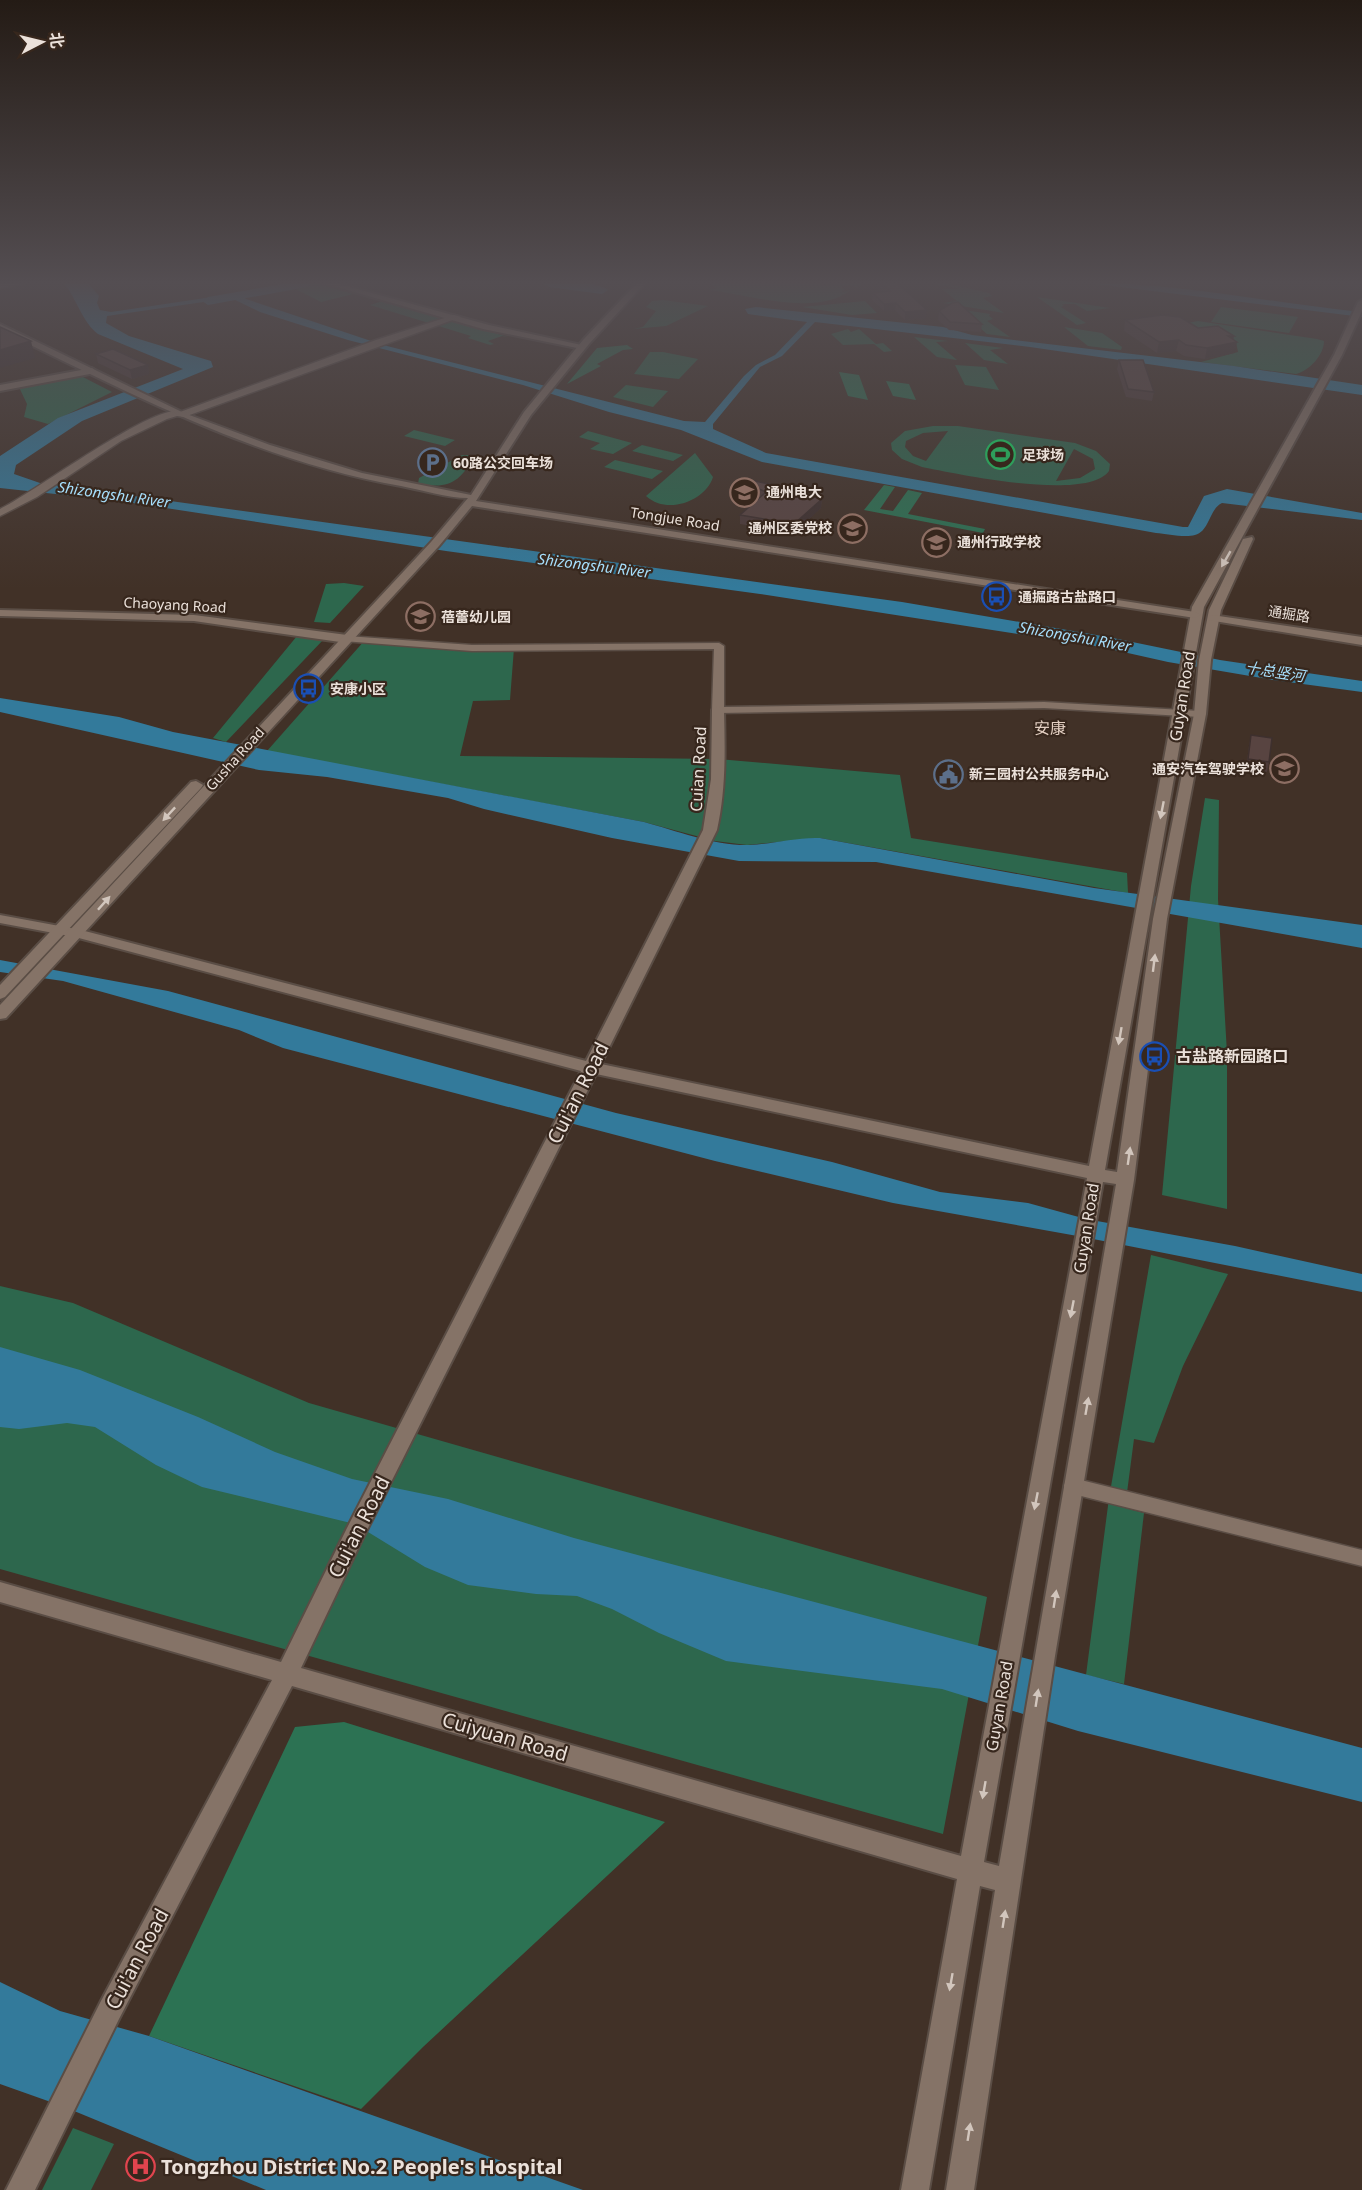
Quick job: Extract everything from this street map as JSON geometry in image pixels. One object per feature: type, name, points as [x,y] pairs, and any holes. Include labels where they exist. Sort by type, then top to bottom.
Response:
[{"type":"street","points":[[102,385],[163,417],[355,481],[468,499]]},
{"type":"street","points":[[119,385],[178,414],[291,454],[360,476],[468,499]]},
{"type":"street","points":[[0,513],[23,503],[86,458],[163,417],[178,414],[259,385]]},
{"type":"street","name":"Gusha Road","points":[[0,1014],[10,990],[34,956],[216,772],[419,554],[445,532],[548,385]]},
{"type":"street","name":"Guyan Road","points":[[915,2190],[1009,1647],[1084,1252],[1095,1173],[1146,888],[1181,712],[1196,611],[1257,511],[1324,385]]},
{"type":"street","name":"Gusha Road","points":[[419,554],[432,531],[468,499]]},
{"type":"street","name":"Tongjue Road","points":[[468,499],[1214,614]]},
{"type":"street","name":"Guyan Road","points":[[960,2190],[1010,1882],[1030,1740],[1125,1180],[1160,920],[1200,714],[1207,650],[1214,614],[1257,511]]},
{"type":"street","name":"Chaoyang Road","points":[[0,613],[194,618],[342,638]]},
{"type":"street","name":"通掘路","points":[[1214,614],[1362,633]]},
{"type":"street","name":"通掘路","points":[[1214,614],[1362,640]]},
{"type":"street","points":[[342,638],[472,648],[719,646],[718,710],[1044,705],[1200,714]]},
{"type":"street","name":"Cuian Road","points":[[694,862],[712,826],[718,759],[718,710]]},
{"type":"street","name":"Gusha Road","points":[[10,990],[50,962],[216,772]]},
{"type":"street","name":"Cui'an Road","points":[[20,2190],[110,2010],[287,1674],[354,1534],[592,1068],[694,862]]},
{"type":"street","points":[[0,919],[76,933],[592,1068],[1125,1180]]},
{"type":"street","points":[[1073,1486],[1362,1558]]},
{"type":"street","name":"Cuiyuan Road","points":[[0,1592],[1010,1882]]},
{"type":"green space","points":[[18,385],[99,385],[112,392],[48,424],[24,417],[27,404]]},
{"type":"green space","points":[[626,385],[668,391],[653,407],[613,397]]},
{"type":"green space","points":[[844,385],[863,385],[868,400],[848,396]]},
{"type":"green space","points":[[888,385],[910,385],[916,400],[893,396]]},
{"type":"green space","points":[[966,385],[996,385],[999,390]]},
{"type":"green space","points":[[933,426],[958,426],[1075,443],[1096,451],[1110,464],[1109,471],[1096,480],[1049,485],[991,480],[922,467],[902,459],[892,450],[891,443],[905,431]],"holes":[[[948,431],[926,461],[913,456],[905,447],[906,441],[923,433]],[[1074,449],[1093,459],[1095,469],[1080,478],[1056,481]]]},
{"type":"green space","points":[[414,430],[455,440],[445,446],[404,436]]},
{"type":"green space","points":[[588,431],[632,443],[613,454],[590,449],[600,443],[579,437]]},
{"type":"green space","points":[[642,445],[683,455],[673,461],[632,451]]},
{"type":"green space","points":[[695,453],[713,477],[703,492],[685,503],[675,505],[655,502],[646,496]]},
{"type":"green space","points":[[462,455],[477,455],[464,472],[453,481],[439,485],[418,484],[419,478]]},
{"type":"green space","points":[[615,460],[663,471],[652,479],[604,467]]},
{"type":"green space","points":[[884,485],[895,487],[880,509],[893,511],[908,490],[922,493],[908,514],[985,529],[983,533],[864,510]]},
{"type":"green space","points":[[344,583],[364,586],[330,623],[314,622],[326,584]]},
{"type":"green space","points":[[297,636],[323,640],[226,742],[213,738]]},
{"type":"green space","points":[[365,640],[514,648],[510,700],[473,701],[460,756],[718,759],[900,775],[911,838],[1127,873],[1128,893],[820,838],[747,845],[715,841],[644,822],[267,751]]},
{"type":"green space","points":[[1205,798],[1219,800],[1218,899],[1227,1053],[1227,1209],[1162,1195],[1191,886]]},
{"type":"green space","points":[[1151,1255],[1228,1274],[1183,1366],[1154,1443],[1134,1439],[1125,1508],[1144,1513],[1124,1684],[1086,1675],[1109,1498]]},
{"type":"green space","points":[[0,1286],[73,1303],[309,1403],[987,1597],[943,1834],[0,1569]]},
{"type":"green space","points":[[344,1722],[665,1822],[423,2047],[361,2109],[149,2036],[295,1727]]},
{"type":"green space","points":[[73,2128],[114,2144],[91,2190],[42,2190]]},
{"type":"water","points":[[142,385],[169,385],[82,421],[16,465],[14,474],[40,483],[902,602],[1108,637],[1220,660],[1362,681],[1362,692],[1168,662],[1101,647],[760,594],[446,551],[120,501],[0,488],[0,456],[58,418]]},
{"type":"water","points":[[524,385],[542,385],[684,421],[705,422],[736,385],[745,385],[713,424],[713,429],[766,453],[1183,527],[1188,527],[1204,496],[1227,489],[1362,513],[1362,520],[1222,503],[1214,510],[1207,525],[1200,533],[1181,536],[1156,533],[762,462],[681,430],[609,412]]},
{"type":"water","points":[[1294,385],[1362,385],[1362,395]]},
{"type":"water","points":[[0,698],[119,717],[173,732],[644,822],[723,843],[750,845],[820,838],[1094,888],[1362,925],[1362,948],[876,862],[739,861],[612,838],[484,809],[448,798],[327,777],[259,770],[0,712]]},
{"type":"water","points":[[0,960],[168,991],[616,1113],[832,1162],[940,1192],[1028,1203],[1086,1219],[1235,1246],[1362,1274],[1362,1292],[1083,1237],[893,1203],[715,1161],[283,1048],[239,1030],[63,981],[0,972]]},
{"type":"water","points":[[0,1347],[80,1370],[198,1417],[275,1452],[352,1479],[448,1499],[574,1538],[1362,1748],[1362,1802],[1078,1731],[942,1689],[726,1661],[659,1633],[612,1609],[577,1596],[536,1594],[468,1585],[425,1567],[355,1524],[202,1487],[156,1465],[95,1427],[67,1423],[19,1429],[0,1427]]},
{"type":"water","points":[[0,1982],[60,2011],[149,2036],[583,2190],[266,2190],[62,2106],[0,2084]]},
{"type":"building","points":[[1127,385],[1152,385],[1154,392],[1128,389]]},
{"type":"building","points":[[751,480],[800,491],[797,493],[822,499],[794,524],[740,515],[766,492],[749,485]]},
{"type":"building","points":[[1251,735],[1272,738],[1269,762],[1248,759]]},
{"type":"place","name":"足球场","points":[[1001,455]]},
{"type":"place","name":"60路公交回车场","points":[[432,463]]},
{"type":"place","name":"通州电大","points":[[745,492]]},
{"type":"place","name":"通州区委党校","points":[[853,528]]},
{"type":"place","name":"通州行政学校","points":[[936,542]]},
{"type":"place","name":"通掘路古盐路口","points":[[997,597]]},
{"type":"place","name":"蓓蕾幼儿园","points":[[420,617]]},
{"type":"place","name":"安康小区","points":[[309,689]]},
{"type":"place","name":"通安汽车驾驶学校","points":[[1285,769]]},
{"type":"place","name":"新三园村公共服务中心","points":[[948,774]]},
{"type":"place","name":"古盐路新园路口","points":[[1155,1056]]},
{"type":"place","name":"Tongzhou District No.2 People's Hospital","points":[[140,2167]]},
{"type":"district","name":"安康","points":[[1050,728]]},
{"type":"water label","name":"Shizongshu River","points":[[114,495]]},
{"type":"water label","name":"Shizongshu River","points":[[594,566]]},
{"type":"water label","name":"Shizongshu River","points":[[1075,637]]},
{"type":"water label","name":"十总竖河","points":[[1275,672]]}]
